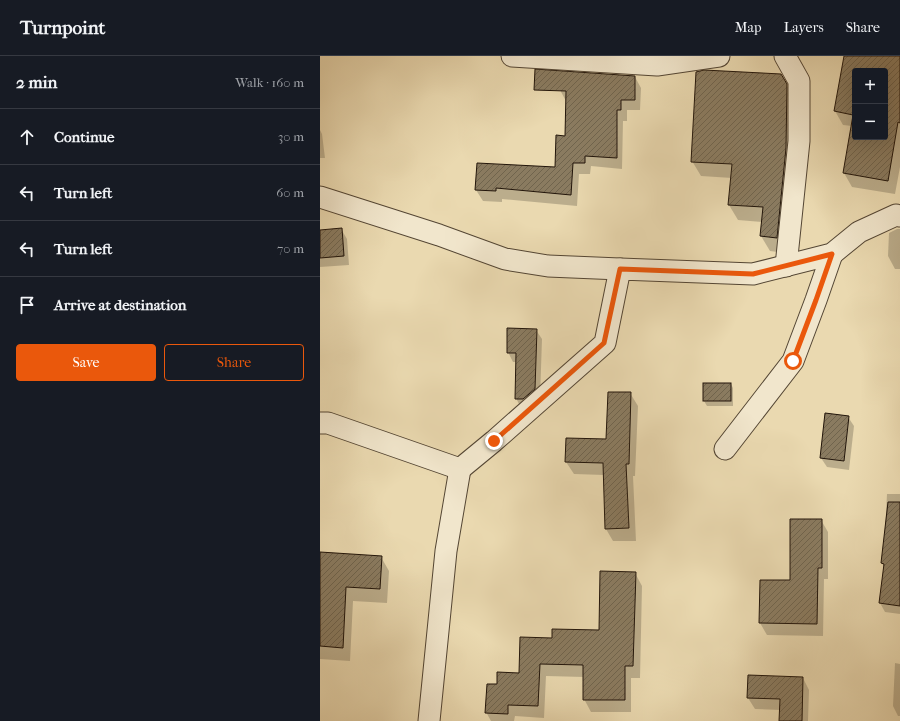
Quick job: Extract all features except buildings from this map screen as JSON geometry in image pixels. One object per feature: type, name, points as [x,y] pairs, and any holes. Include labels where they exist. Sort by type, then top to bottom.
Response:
[{"type":"street","points":[[512,56],[657,65],[719,56]]},
{"type":"street","points":[[785,56],[799,81],[798,141],[786,266]]},
{"type":"street","points":[[320,197],[440,235],[505,259],[548,266],[753,274],[832,254],[859,232],[896,216],[900,216]]},
{"type":"street","points":[[725,449],[793,361],[832,254]]},
{"type":"street","points":[[429,721],[446,551],[460,469],[494,441],[604,343],[620,269]]},
{"type":"street","points":[[320,423],[328,423],[460,469]]},
{"type":"route","points":[[494,441],[604,343],[620,269],[753,274],[832,254],[793,361]]}]
